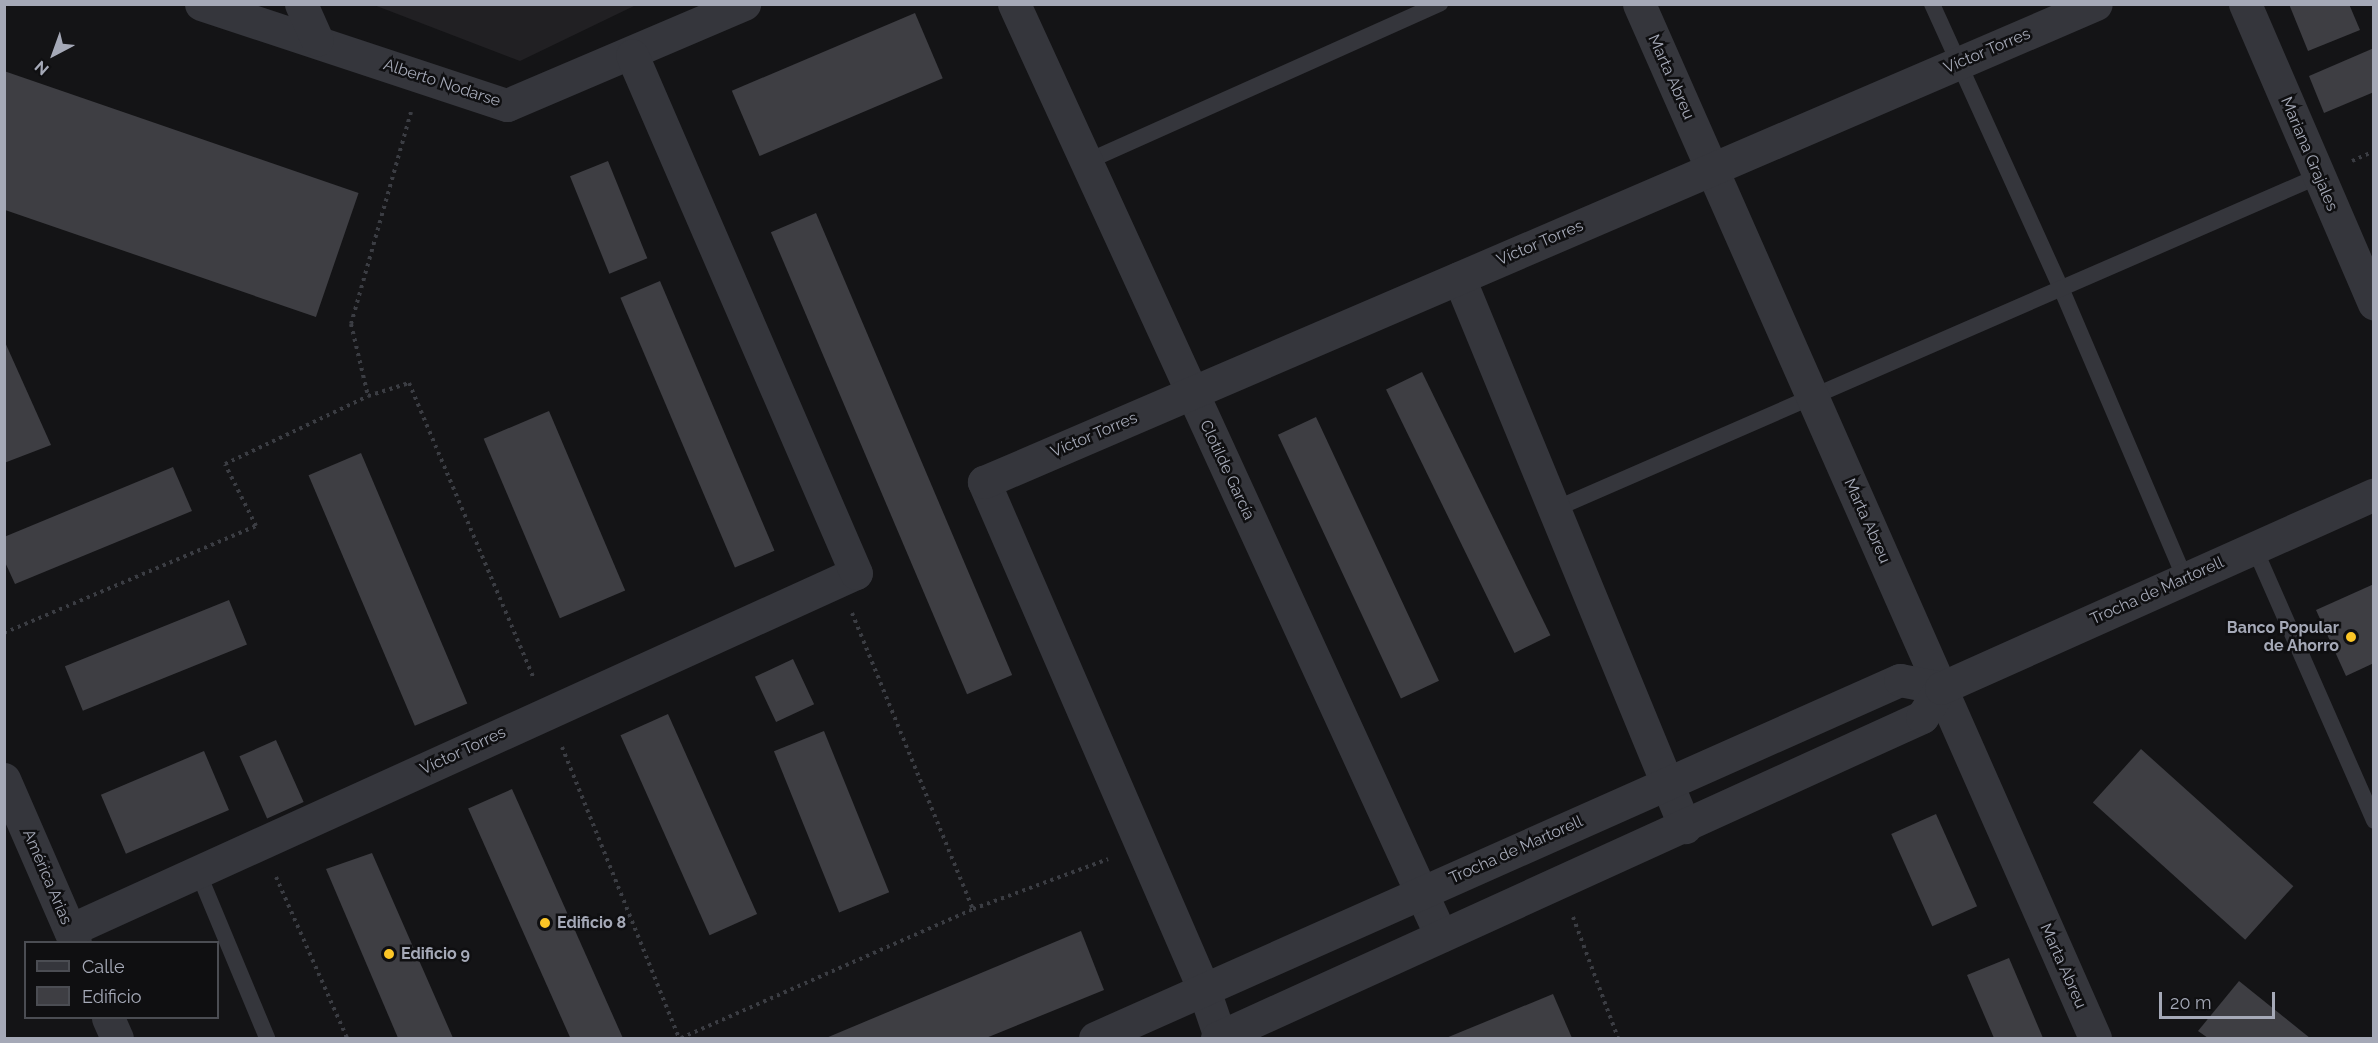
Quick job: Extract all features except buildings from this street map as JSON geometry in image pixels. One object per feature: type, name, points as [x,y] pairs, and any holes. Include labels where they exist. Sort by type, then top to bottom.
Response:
[{"type":"street","name":"Alberto Nodarse","points":[[201,4],[317,40],[507,105],[632,54],[744,4]]},
{"type":"street","points":[[301,4],[317,40]]},
{"type":"street","name":"Clotilde García","points":[[1014,4],[1441,936]]},
{"type":"street","name":"Marta Abreu","points":[[1639,4],[2095,1038]]},
{"type":"street","name":"Víctor Torres","points":[[1142,847],[984,482],[2096,4]]},
{"type":"street","name":"Mariana Grajales","points":[[2245,4],[2373,303]]},
{"type":"street","points":[[632,54],[847,576]]},
{"type":"street","points":[[1459,278],[1685,827]]},
{"type":"street","name":"Trocha de Martorell","points":[[1095,1038],[1900,680],[1941,688],[2373,494]]},
{"type":"street","name":"Víctor Torres","points":[[73,936],[198,872],[847,576]]},
{"type":"street","points":[[1142,847],[1204,990],[1219,1038],[1922,717],[1941,688]]},
{"type":"street","name":"América Arias","points":[[4,779],[73,936]]},
{"type":"street","points":[[109,1019],[117,1038]]},
{"type":"lane","points":[[1086,162],[1440,4]]},
{"type":"lane","points":[[1932,4],[2061,288],[2185,579]]},
{"type":"lane","points":[[1555,509],[2319,176]]},
{"type":"lane","points":[[2254,547],[2373,821]]},
{"type":"lane","points":[[198,872],[267,1038]]},
{"type":"path","points":[[369,396],[351,324],[421,77]]},
{"type":"path","points":[[4,633],[256,526],[225,464],[369,396],[409,383],[548,712],[680,1038],[973,909],[1142,847]]},
{"type":"path","points":[[847,576],[973,909]]},
{"type":"path","points":[[261,843],[347,1038]]},
{"type":"path","points":[[1560,883],[1618,1038]]},
{"type":"shaded area","points":[[374,5],[636,5],[520,61]]},
{"type":"place","name":"Banco Popular de Ahorro","points":[[2351,637]]},
{"type":"place","name":"Edificio 8","points":[[545,923]]},
{"type":"place","name":"Edificio 9","points":[[389,954]]}]
